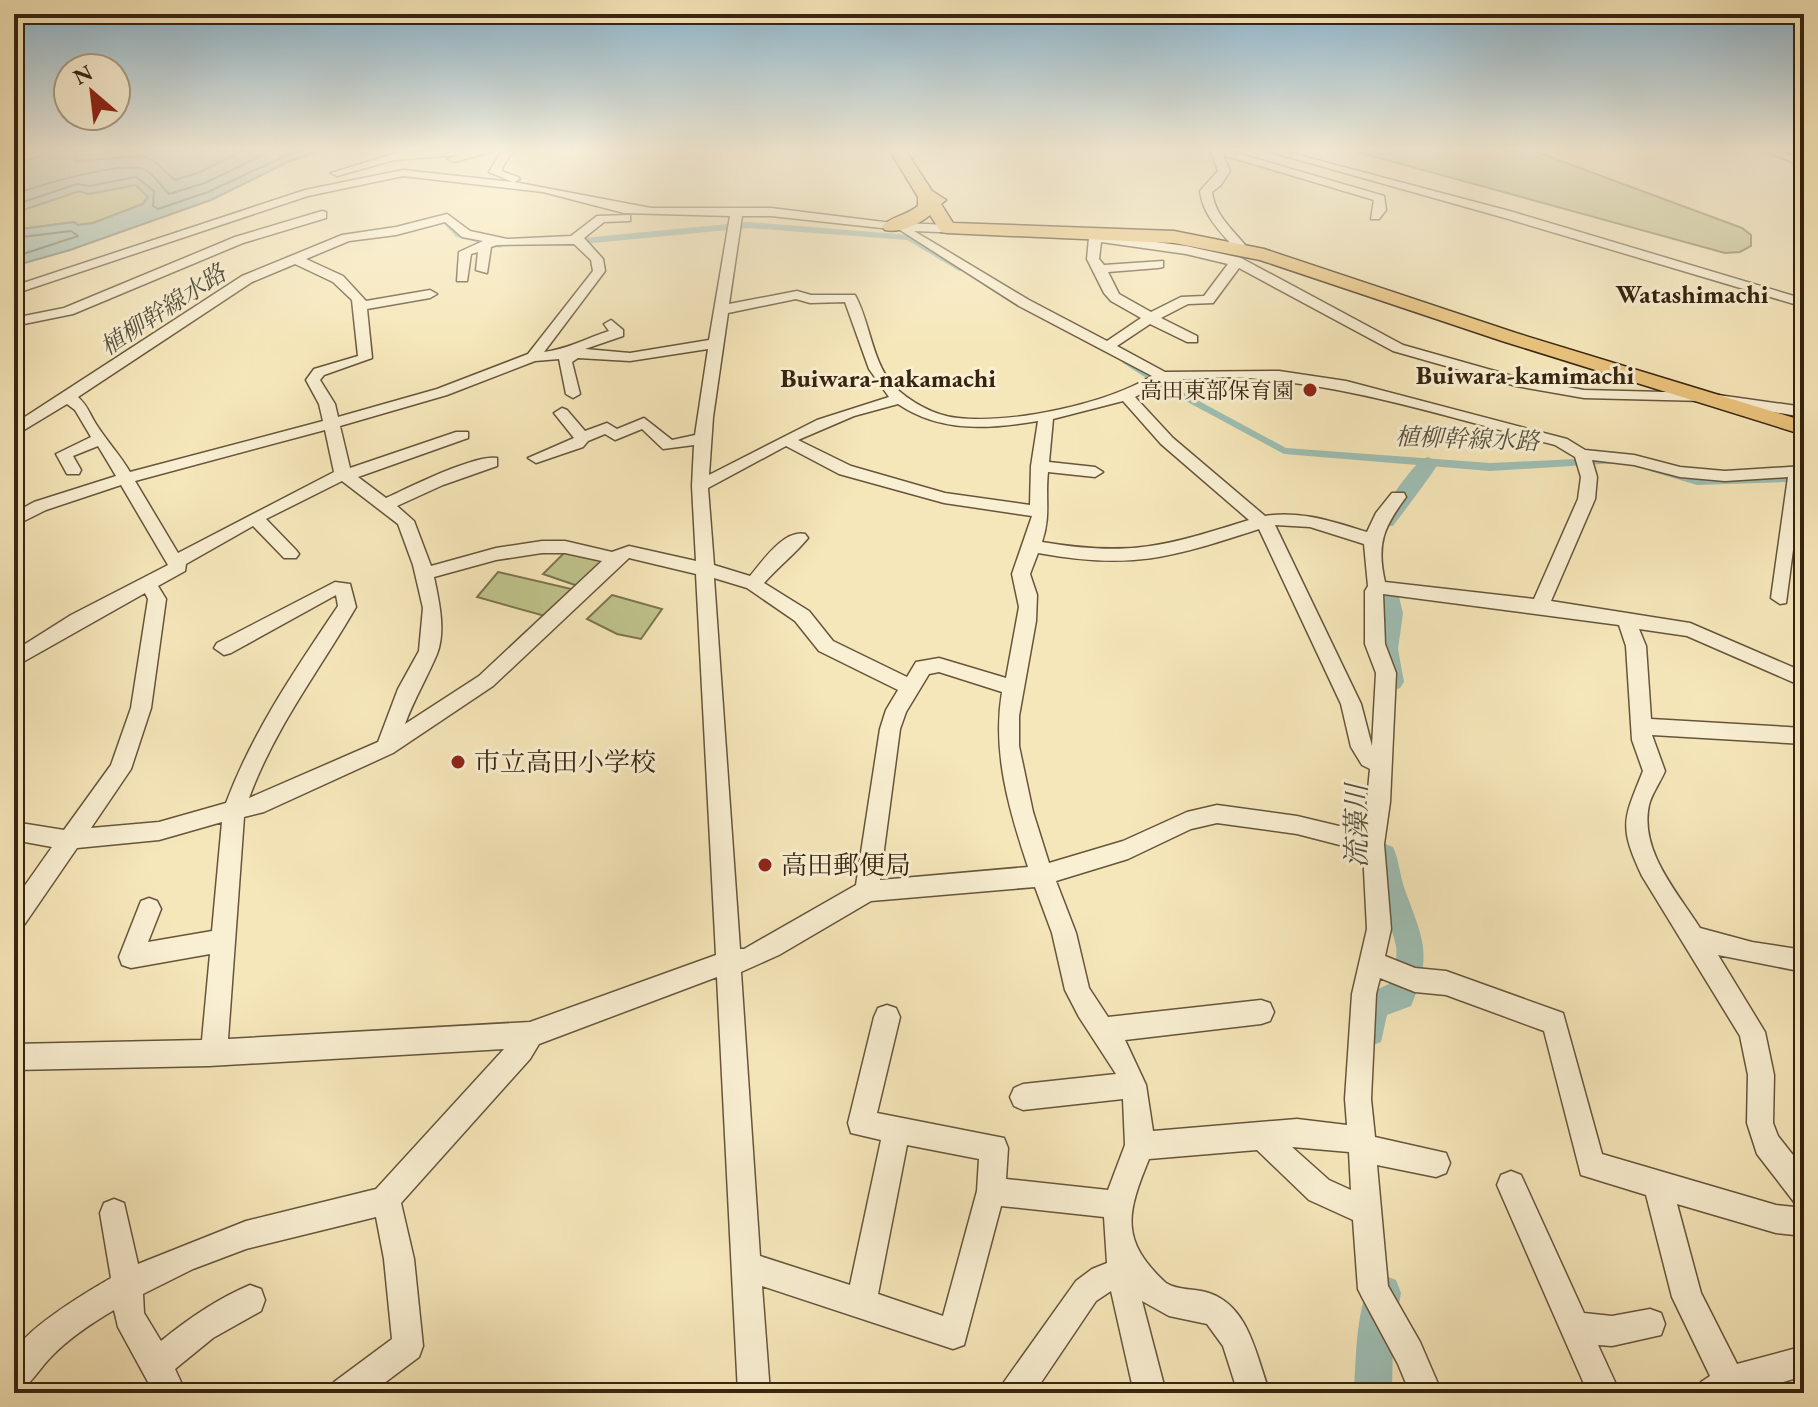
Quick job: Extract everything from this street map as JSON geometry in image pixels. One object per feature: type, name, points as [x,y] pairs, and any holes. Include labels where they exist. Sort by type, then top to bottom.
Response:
[{"type":"highway","points":[[899,227],[917,217]]},
{"type":"highway","points":[[940,217],[947,228],[1174,237],[1804,428]]},
{"type":"highway","points":[[971,217],[1013,229]]},
{"type":"street","points":[[14,290],[234,217]]},
{"type":"street","points":[[462,278],[465,252],[490,244],[579,239],[606,217],[671,217]]},
{"type":"street","points":[[719,217],[734,222],[754,217]]},
{"type":"street","points":[[811,217],[899,227],[1095,238],[1239,256],[1378,339],[1423,357],[1550,390],[1584,394],[1704,397],[1804,412]]},
{"type":"street","points":[[1214,217],[1239,256]]},
{"type":"street","points":[[1515,217],[1804,303]]},
{"type":"street","points":[[14,322],[68,311],[229,247],[239,240],[331,223],[396,231],[447,218],[466,234],[490,244]]},
{"type":"street","points":[[734,222],[713,344],[701,439],[700,486],[754,1393]]},
{"type":"street","points":[[14,431],[70,399],[234,285],[296,259],[331,223]]},
{"type":"street","points":[[899,227],[991,284],[1163,376]]},
{"type":"street","points":[[1095,238],[1093,259],[1103,269],[1107,287],[1114,297],[1130,304],[1148,319],[1192,339]]},
{"type":"street","points":[[533,357],[599,271],[597,259],[581,245],[579,239]]},
{"type":"street","points":[[482,270],[490,244]]},
{"type":"street","points":[[1103,269],[1164,265],[1167,247]]},
{"type":"street","points":[[1108,346],[1148,319],[1186,300],[1208,300],[1226,280],[1239,256]]},
{"type":"street","points":[[296,259],[338,279],[355,295],[360,306],[365,358],[319,372],[313,380],[327,404],[345,475],[405,521],[424,574],[432,608],[429,651],[408,689],[386,747]]},
{"type":"street","points":[[360,306],[430,294]]},
{"type":"street","points":[[720,310],[797,295],[810,299],[850,298],[876,371],[901,399],[957,423],[1046,417],[1096,405],[1163,376],[1230,373],[1279,375],[1346,385],[1561,442],[1581,454],[1725,476],[1800,472],[1780,598]]},
{"type":"street","points":[[573,394],[565,361],[588,342],[618,333],[611,324]]},
{"type":"street","points":[[14,520],[40,506],[124,479],[442,392],[533,357],[572,353],[630,357],[713,344]]},
{"type":"street","points":[[1124,394],[1167,441],[1227,489],[1268,528],[1351,704],[1361,747],[1369,759],[1379,764]]},
{"type":"street","points":[[14,660],[78,620],[179,567],[89,425],[82,408],[70,399]]},
{"type":"street","points":[[700,486],[788,441],[873,406],[901,399]]},
{"type":"street","points":[[562,413],[582,438]]},
{"type":"street","points":[[1046,417],[1039,466],[1041,520],[1021,574],[1026,585],[1028,618],[1019,673],[1007,710],[1010,756],[1040,876],[1064,935],[1079,994],[1101,1030],[1126,1061],[1133,1085],[1139,1146],[1123,1180],[1119,1205],[1122,1263],[1137,1351],[1150,1393]]},
{"type":"street","points":[[536,458],[577,444],[582,438],[607,428],[615,435],[644,423],[669,446],[701,439]]},
{"type":"street","points":[[175,563],[255,518],[345,475],[462,435]]},
{"type":"street","points":[[73,470],[64,454],[100,439]]},
{"type":"street","points":[[788,441],[845,470],[944,498],[1039,512]]},
{"type":"street","points":[[1540,606],[1567,540],[1584,512],[1590,476],[1581,454]]},
{"type":"street","points":[[385,505],[437,481],[491,462]]},
{"type":"street","points":[[1039,466],[1095,472]]},
{"type":"street","points":[[1398,497],[1386,509],[1372,540],[1377,587],[1374,591],[1375,644],[1386,673],[1379,802],[1373,844],[1379,929],[1364,994],[1359,1065],[1373,1289],[1409,1353],[1426,1393]]},
{"type":"street","points":[[255,518],[290,554]]},
{"type":"street","points":[[1033,546],[1108,558],[1146,557],[1212,540],[1240,526],[1292,519],[1372,540]]},
{"type":"street","points":[[753,584],[779,554],[799,538]]},
{"type":"street","points":[[424,574],[543,545],[569,545],[615,559]]},
{"type":"street","points":[[14,831],[73,839],[159,831],[234,809],[256,806],[386,747],[486,681],[615,559],[629,552],[753,584],[802,616],[826,646],[910,687]]},
{"type":"street","points":[[14,920],[120,769],[141,708],[157,599],[148,583]]},
{"type":"street","points":[[1377,587],[1540,606],[1690,630],[1804,680]]},
{"type":"street","points":[[214,1052],[234,809],[253,758],[279,710],[347,607],[344,589],[335,588],[224,648]]},
{"type":"street","points":[[1626,619],[1636,646],[1642,740],[1654,771],[1641,797],[1637,815],[1639,839],[1650,869],[1752,1032],[1761,1075],[1760,1123],[1767,1144],[1804,1192]]},
{"type":"street","points":[[867,891],[890,729],[896,710],[923,667],[931,665],[1013,688]]},
{"type":"street","points":[[1641,726],[1804,736]]},
{"type":"street","points":[[14,1057],[214,1052],[530,1035],[730,961],[746,960],[867,891],[1040,876],[1128,849],[1187,821],[1217,814],[1297,825],[1373,844]]},
{"type":"street","points":[[149,909],[131,957],[223,940]]},
{"type":"street","points":[[1695,938],[1752,953],[1804,961]]},
{"type":"street","points":[[1373,963],[1409,977],[1446,983],[1554,1022],[1591,1165],[1776,1219],[1804,1222]]},
{"type":"street","points":[[1101,1030],[1210,1020],[1220,1014],[1261,1012]]},
{"type":"street","points":[[747,1266],[953,1334],[991,1191],[994,1148],[861,1123],[887,1017]]},
{"type":"street","points":[[14,1377],[40,1345],[62,1327],[169,1265],[234,1238],[276,1226],[358,1211],[386,1199],[521,1050],[530,1035]]},
{"type":"street","points":[[1023,1097],[1133,1085]]},
{"type":"street","points":[[861,1304],[897,1130]]},
{"type":"street","points":[[1139,1146],[1297,1133],[1436,1163]]},
{"type":"street","points":[[1265,1135],[1268,1143],[1319,1190],[1368,1212]]},
{"type":"street","points":[[1511,1185],[1604,1393]]},
{"type":"street","points":[[1658,1187],[1687,1297],[1720,1388],[1804,1361]]},
{"type":"street","points":[[991,1191],[1119,1205]]},
{"type":"street","points":[[345,1393],[408,1346],[399,1259],[386,1199]]},
{"type":"street","points":[[114,1213],[128,1288],[129,1316],[170,1393]]},
{"type":"street","points":[[1015,1393],[1086,1291],[1122,1263]]},
{"type":"street","points":[[1122,1263],[1167,1301],[1213,1309],[1220,1315],[1228,1325],[1254,1393]]},
{"type":"street","points":[[157,1364],[202,1327],[250,1300]]},
{"type":"street","points":[[1574,1327],[1612,1331],[1650,1324]]},
{"type":"green space","points":[[14,217],[110,217],[93,223],[78,225],[74,222],[14,230]]},
{"type":"green space","points":[[1593,217],[1711,217],[1742,228],[1751,235],[1751,246],[1740,252],[1725,253]]},
{"type":"green space","points":[[567,550],[612,561],[584,588],[543,574]]},
{"type":"green space","points":[[498,572],[580,591],[552,618],[477,597]]},
{"type":"green space","points":[[612,595],[662,609],[641,639],[617,634],[587,619]]},
{"type":"water","points":[[110,217],[164,217],[14,266],[14,230],[74,222],[78,225]]},
{"type":"waterway","name":"植柳幹線水路","points":[[439,221],[447,222],[459,235],[500,245]]},
{"type":"waterway","name":"植柳幹線水路","points":[[583,241],[749,225],[909,238],[962,269]]},
{"type":"waterway","name":"植柳幹線水路","points":[[1127,361],[1150,376]]},
{"type":"waterway","name":"植柳幹線水路","points":[[1160,383],[1284,451],[1490,467],[1618,460]]},
{"type":"waterway","name":"流藻川","points":[[1386,521],[1416,478],[1427,469],[1428,463]]},
{"type":"waterway","name":"植柳幹線水路","points":[[1654,468],[1697,481],[1787,478]]},
{"type":"waterway","name":"流藻川","points":[[1389,594],[1392,613],[1387,649],[1392,682]]},
{"type":"waterway","name":"流藻川","points":[[1370,1031],[1375,1005],[1400,996],[1410,958],[1407,934],[1387,879],[1383,855]]},
{"type":"waterway","name":"流藻川","points":[[1373,1393],[1375,1338],[1383,1293]]},
{"type":"place","name":"高田東部保育園","points":[[1310,390]]},
{"type":"place","name":"市立高田小学校","points":[[458,762]]},
{"type":"place","name":"高田郵便局","points":[[765,865]]},
{"type":"district","name":"Watashimachi","points":[[1692,294]]},
{"type":"district","name":"Buiwara-kamimachi","points":[[1525,375]]},
{"type":"district","name":"Buiwara-nakamachi","points":[[888,378]]}]
